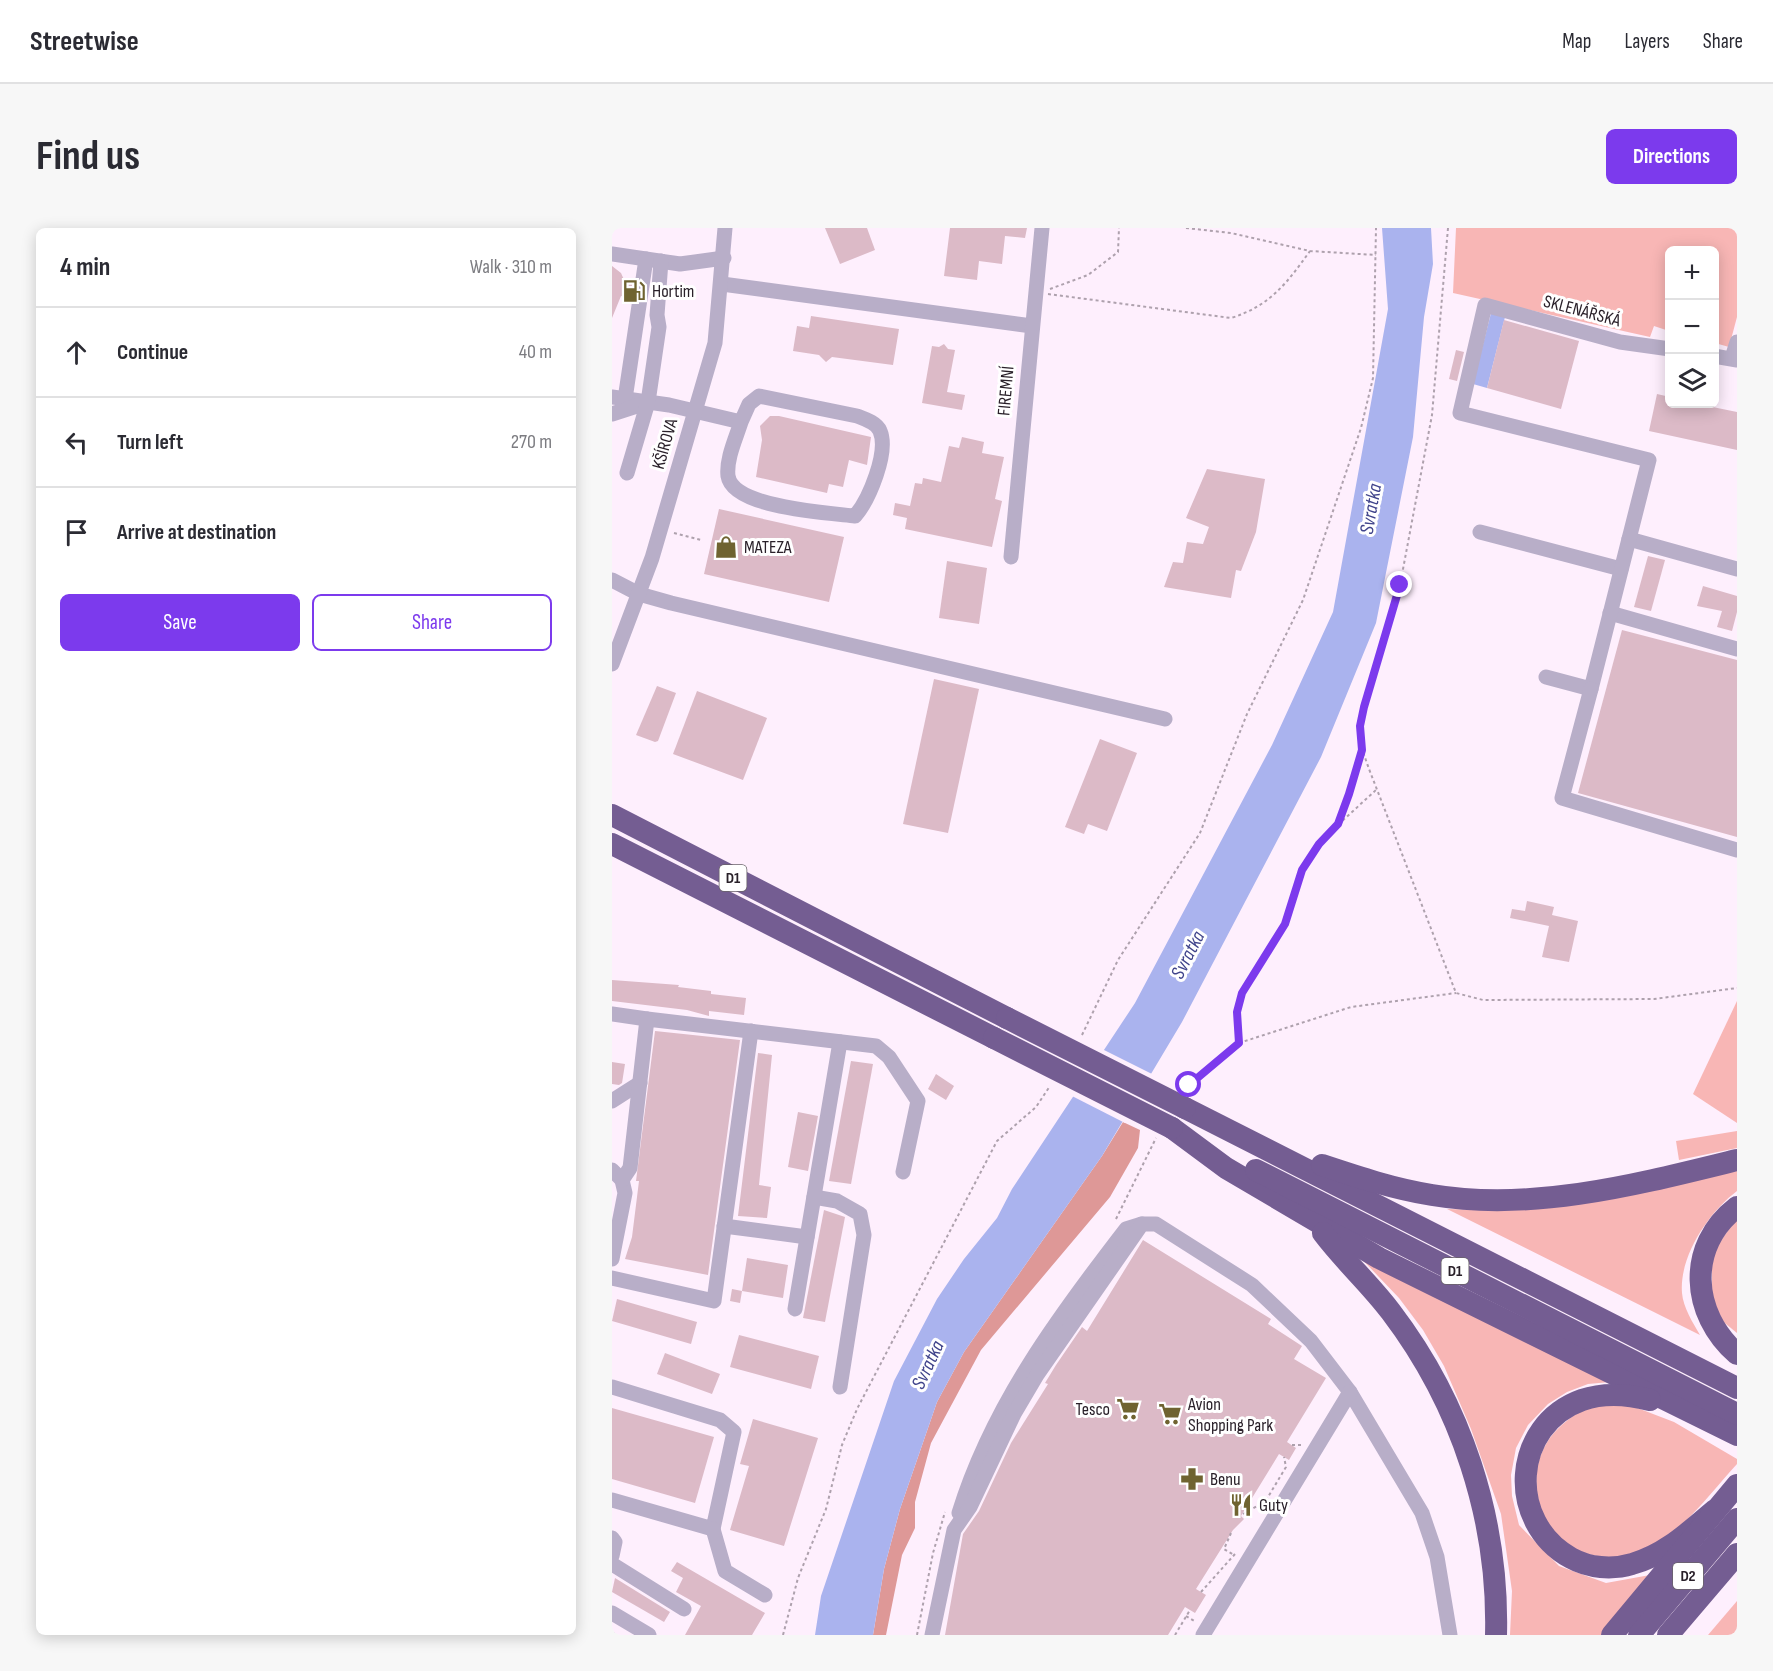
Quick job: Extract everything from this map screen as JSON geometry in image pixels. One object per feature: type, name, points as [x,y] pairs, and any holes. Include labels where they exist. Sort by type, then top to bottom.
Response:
[{"type":"highway","name":"D1","points":[[612,815],[1007,1018],[1184,1099],[1249,1140],[1737,1388]]},
{"type":"highway","name":"D1","points":[[612,844],[1172,1128],[1735,1427]]},
{"type":"highway","points":[[1172,1128],[1226,1168],[1379,1258],[1682,1408]]},
{"type":"highway","points":[[1249,1140],[1392,1187],[1470,1199],[1547,1198],[1599,1190],[1737,1160]]},
{"type":"highway","points":[[1737,1207],[1724,1219],[1708,1242],[1702,1260],[1699,1284],[1703,1305],[1712,1325],[1737,1354]]},
{"type":"highway","points":[[1312,1220],[1397,1320],[1425,1361],[1452,1415],[1474,1472],[1488,1530],[1496,1591],[1496,1635]]},
{"type":"highway","points":[[1648,1342],[1737,1372]]},
{"type":"highway","points":[[1715,1509],[1679,1540],[1655,1556],[1634,1564],[1611,1568],[1581,1562],[1554,1547],[1538,1529],[1528,1507],[1524,1482],[1527,1458],[1537,1436],[1563,1410],[1592,1397],[1614,1394],[1637,1397],[1682,1408],[1735,1427]]},
{"type":"highway","points":[[1612,1635],[1737,1485]]},
{"type":"highway","name":"D2","points":[[1639,1635],[1737,1519]]},
{"type":"highway","name":"D2","points":[[1668,1635],[1737,1554]]},
{"type":"street","name":"KŠÍROVA","points":[[612,664],[639,594],[715,343],[722,284],[725,228]]},
{"type":"street","name":"FIREMNÍ","points":[[1011,557],[1042,228]]},
{"type":"street","points":[[612,254],[680,264],[724,258]]},
{"type":"street","points":[[654,260],[618,398],[648,402],[741,422]]},
{"type":"street","points":[[627,473],[648,402],[659,327],[654,260]]},
{"type":"street","points":[[722,284],[1032,326]]},
{"type":"street","name":"SKLENÁŘSKÁ","points":[[1629,540],[1649,460],[1460,413],[1485,305],[1620,342],[1665,348]]},
{"type":"street","points":[[1719,357],[1735,359],[1737,342]]},
{"type":"street","points":[[759,396],[857,416],[872,422],[880,430],[882,445],[872,492],[855,516],[754,501],[738,492],[730,483],[728,474],[741,422],[749,404],[759,396]]},
{"type":"street","points":[[612,414],[648,402]]},
{"type":"street","points":[[1479,532],[1621,569]]},
{"type":"street","points":[[1737,569],[1629,540],[1562,798],[1737,850]]},
{"type":"street","points":[[612,580],[639,594],[1165,719]]},
{"type":"street","points":[[1610,613],[1737,649]]},
{"type":"street","points":[[1546,677],[1591,689]]},
{"type":"street","points":[[612,1014],[876,1046],[889,1057],[918,1101],[903,1172]]},
{"type":"street","points":[[612,1259],[625,1193],[617,1175],[630,1168],[647,1019]]},
{"type":"street","points":[[612,1278],[714,1301],[751,1031]]},
{"type":"street","points":[[795,1309],[840,1042]]},
{"type":"street","points":[[612,1101],[640,1083]]},
{"type":"street","points":[[814,1197],[837,1201],[860,1214],[864,1235],[840,1387]]},
{"type":"street","points":[[932,1635],[954,1530],[970,1507],[1014,1414],[1037,1375],[1142,1224],[1156,1224],[1252,1285],[1311,1341],[1350,1392],[1422,1513],[1437,1557],[1450,1635]]},
{"type":"street","points":[[724,1226],[807,1238]]},
{"type":"street","points":[[612,1387],[720,1420],[735,1432],[713,1529],[725,1571],[765,1595]]},
{"type":"street","points":[[1203,1635],[1350,1392]]},
{"type":"street","points":[[612,1500],[713,1529]]},
{"type":"street","points":[[612,1538],[615,1542],[612,1556]]},
{"type":"street","points":[[937,1635],[943,1621],[952,1569],[949,1550]]},
{"type":"street","points":[[612,1564],[684,1609]]},
{"type":"street","points":[[612,1613],[649,1635]]},
{"type":"path","points":[[1036,293],[1088,275],[1118,252],[1119,228]]},
{"type":"path","points":[[1186,228],[1231,233],[1310,251],[1376,255]]},
{"type":"path","points":[[1077,1043],[1088,1025],[1118,960],[1200,833],[1247,714],[1303,600],[1361,428],[1373,378],[1376,228]]},
{"type":"path","points":[[1338,824],[1362,750],[1362,717],[1400,585],[1434,401],[1448,228]]},
{"type":"path","points":[[1036,293],[1231,318],[1253,311],[1285,286],[1310,251]]},
{"type":"path","points":[[668,532],[701,540]]},
{"type":"path","points":[[1362,750],[1456,993]]},
{"type":"path","points":[[1239,1043],[1237,1012],[1242,993],[1285,924],[1302,870],[1319,844],[1377,789]]},
{"type":"path","points":[[1184,1099],[1239,1043],[1351,1007],[1456,993],[1483,1000],[1654,999],[1737,988]]},
{"type":"path","points":[[783,1635],[798,1578],[826,1509],[842,1445],[857,1409],[997,1141],[1036,1107],[1054,1080]]},
{"type":"path","points":[[1243,1514],[1265,1502],[1286,1467],[1284,1457]]},
{"type":"path","points":[[1265,1502],[1267,1514]]},
{"type":"path","points":[[1231,1533],[1224,1548],[1234,1555]]},
{"type":"path","points":[[1201,1592],[1241,1546]]},
{"type":"path","points":[[1175,1635],[1190,1610]]},
{"type":"path","points":[[612,1632],[616,1635]]},
{"type":"shaded area","points":[[1456,228],[1737,228],[1737,317],[1729,347],[1719,344],[1719,246],[1665,246],[1665,330],[1654,326],[1650,337],[1453,293]]},
{"type":"shaded area","points":[[1737,1001],[1737,1123],[1693,1094]]},
{"type":"shaded area","points":[[1123,1122],[1140,1130],[1138,1148],[1110,1197],[981,1350],[931,1443],[915,1502],[915,1528],[902,1555],[886,1635],[873,1635],[884,1569],[900,1509],[937,1402],[964,1352],[1102,1156]]},
{"type":"shaded area","points":[[1737,1131],[1737,1148],[1679,1160],[1676,1141]]},
{"type":"shaded area","points":[[1737,1171],[1737,1191],[1726,1200],[1707,1223],[1685,1264],[1682,1279],[1684,1304],[1700,1335],[1447,1209],[1483,1210]]},
{"type":"shaded area","points":[[1737,1218],[1737,1333],[1721,1320],[1712,1303],[1712,1253]]},
{"type":"shaded area","points":[[1356,1253],[1610,1382],[1588,1384],[1567,1392],[1548,1404],[1528,1425],[1516,1448],[1511,1475],[1512,1496],[1519,1525],[1559,1566],[1606,1583],[1650,1575],[1601,1635],[1510,1635],[1512,1591],[1501,1514],[1471,1429],[1444,1366],[1423,1330],[1399,1298]]},
{"type":"shaded area","points":[[1598,1403],[1627,1404],[1674,1422],[1737,1459],[1737,1464],[1675,1531],[1664,1540],[1638,1553],[1609,1557],[1580,1551],[1566,1545],[1555,1536],[1545,1524],[1542,1515],[1536,1481],[1542,1452],[1558,1428],[1583,1410]]},
{"type":"shaded area","points":[[1737,1601],[1737,1635],[1708,1635]]},
{"type":"water","name":"Svratka","points":[[1382,228],[1431,228],[1433,264],[1424,317],[1413,437],[1376,623],[1321,757],[1182,1022],[1102,1156],[964,1352],[937,1402],[900,1509],[884,1569],[873,1635],[815,1635],[821,1596],[894,1381],[937,1299],[964,1259],[997,1218],[1012,1189],[1135,1003],[1272,745],[1333,612],[1388,309]]},
{"type":"water","points":[[1491,313],[1505,317],[1487,388],[1473,384]]},
{"type":"pier","points":[[1102,1049],[1154,1075],[1125,1123],[1072,1096]]},
{"type":"building","points":[[825,228],[867,228],[875,250],[840,264]]},
{"type":"building","points":[[950,228],[1027,228],[1025,238],[1005,236],[1002,264],[979,261],[977,280],[944,276]]},
{"type":"building","points":[[612,266],[621,273],[625,282],[633,283],[630,298],[621,296],[612,318]]},
{"type":"building","points":[[811,316],[899,329],[893,365],[832,357],[826,362],[819,355],[793,351],[797,326],[809,328]]},
{"type":"building","points":[[1504,320],[1579,341],[1561,409],[1487,388]]},
{"type":"building","points":[[944,344],[948,349],[955,350],[947,392],[965,395],[962,410],[922,403],[932,346],[939,347]]},
{"type":"building","points":[[1456,350],[1464,352],[1457,381],[1449,379]]},
{"type":"building","points":[[1657,394],[1665,396],[1665,408],[1718,408],[1737,412],[1737,450],[1649,431]]},
{"type":"building","points":[[770,416],[779,416],[871,437],[867,465],[849,460],[843,487],[829,484],[827,493],[756,477],[762,440],[760,426]]},
{"type":"building","points":[[962,437],[984,442],[982,453],[1004,457],[995,499],[1002,501],[992,547],[905,529],[907,518],[893,515],[895,503],[910,506],[915,483],[922,484],[923,478],[941,482],[949,446],[959,448]]},
{"type":"building","points":[[1207,469],[1265,479],[1256,532],[1241,571],[1236,570],[1231,598],[1164,587],[1173,562],[1183,563],[1187,542],[1203,544],[1209,527],[1186,518]]},
{"type":"building","points":[[719,509],[844,537],[829,602],[704,574]]},
{"type":"building","points":[[1648,556],[1665,560],[1651,611],[1634,607]]},
{"type":"building","points":[[947,561],[987,568],[979,624],[939,618]]},
{"type":"building","points":[[1703,586],[1737,596],[1737,612],[1732,631],[1717,627],[1722,611],[1697,606]]},
{"type":"building","points":[[1622,630],[1737,660],[1737,837],[1578,793]]},
{"type":"building","points":[[934,679],[979,689],[948,833],[903,824]]},
{"type":"building","points":[[657,686],[676,693],[658,741],[655,742],[636,735]]},
{"type":"building","points":[[697,691],[767,718],[743,780],[673,754]]},
{"type":"building","points":[[1100,739],[1137,753],[1107,831],[1088,824],[1084,834],[1065,827]]},
{"type":"building","points":[[1527,901],[1554,907],[1552,915],[1578,921],[1569,962],[1542,957],[1549,926],[1510,918],[1512,909],[1525,911]]},
{"type":"building","points":[[612,980],[679,985],[678,987],[711,991],[711,994],[746,998],[744,1015],[709,1011],[709,1016],[687,1010],[612,1001]]},
{"type":"building","points":[[655,1031],[740,1040],[708,1275],[625,1259],[632,1237],[639,1181],[636,1181]]},
{"type":"building","points":[[758,1053],[772,1055],[759,1185],[771,1187],[767,1218],[738,1216]]},
{"type":"building","points":[[851,1061],[873,1064],[851,1184],[829,1181]]},
{"type":"building","points":[[612,1062],[625,1064],[622,1083],[619,1085],[612,1084]]},
{"type":"building","points":[[936,1074],[954,1086],[946,1100],[928,1089]]},
{"type":"building","points":[[798,1112],[818,1116],[808,1171],[788,1167]]},
{"type":"building","points":[[824,1210],[845,1217],[825,1322],[803,1318]]},
{"type":"building","name":"Avion Shopping Park","points":[[1143,1240],[1271,1319],[1268,1324],[1302,1346],[1294,1359],[1326,1378],[1287,1442],[1296,1448],[1289,1460],[1279,1454],[1241,1516],[1244,1519],[1233,1530],[1196,1589],[1206,1595],[1195,1613],[1185,1607],[1168,1635],[945,1635],[963,1534],[979,1511],[1011,1443],[1048,1384],[1045,1383],[1056,1365],[1082,1327],[1087,1331]]},
{"type":"building","points":[[747,1258],[788,1265],[783,1298],[742,1291]]},
{"type":"building","points":[[732,1289],[742,1291],[740,1303],[730,1301]]},
{"type":"building","points":[[617,1299],[697,1322],[691,1344],[612,1321]]},
{"type":"building","points":[[739,1335],[819,1356],[811,1389],[730,1367]]},
{"type":"building","points":[[665,1353],[720,1374],[712,1394],[657,1374]]},
{"type":"building","points":[[612,1408],[714,1437],[695,1503],[612,1479]]},
{"type":"building","points":[[753,1419],[818,1438],[784,1546],[730,1530],[749,1466],[740,1464]]},
{"type":"building","points":[[677,1562],[765,1613],[752,1635],[685,1635],[701,1606],[676,1592],[683,1578],[671,1571]]},
{"type":"building","points":[[615,1578],[670,1612],[664,1622],[612,1592]]},
{"type":"place","name":"Hortim","points":[[634,291]]},
{"type":"place","name":"MATEZA","points":[[726,547]]},
{"type":"place","name":"Tesco","points":[[1128,1409]]},
{"type":"place","name":"Avion Shopping Park","points":[[1170,1414]]},
{"type":"place","name":"Benu","points":[[1192,1479]]},
{"type":"place","name":"Guty","points":[[1241,1505]]},
{"type":"route","points":[[1189,1085],[1238,1046],[1237,1012],[1242,993],[1251,975],[1285,924],[1302,870],[1319,844],[1338,824],[1355,777],[1362,750],[1360,726],[1364,707],[1400,585]]}]
